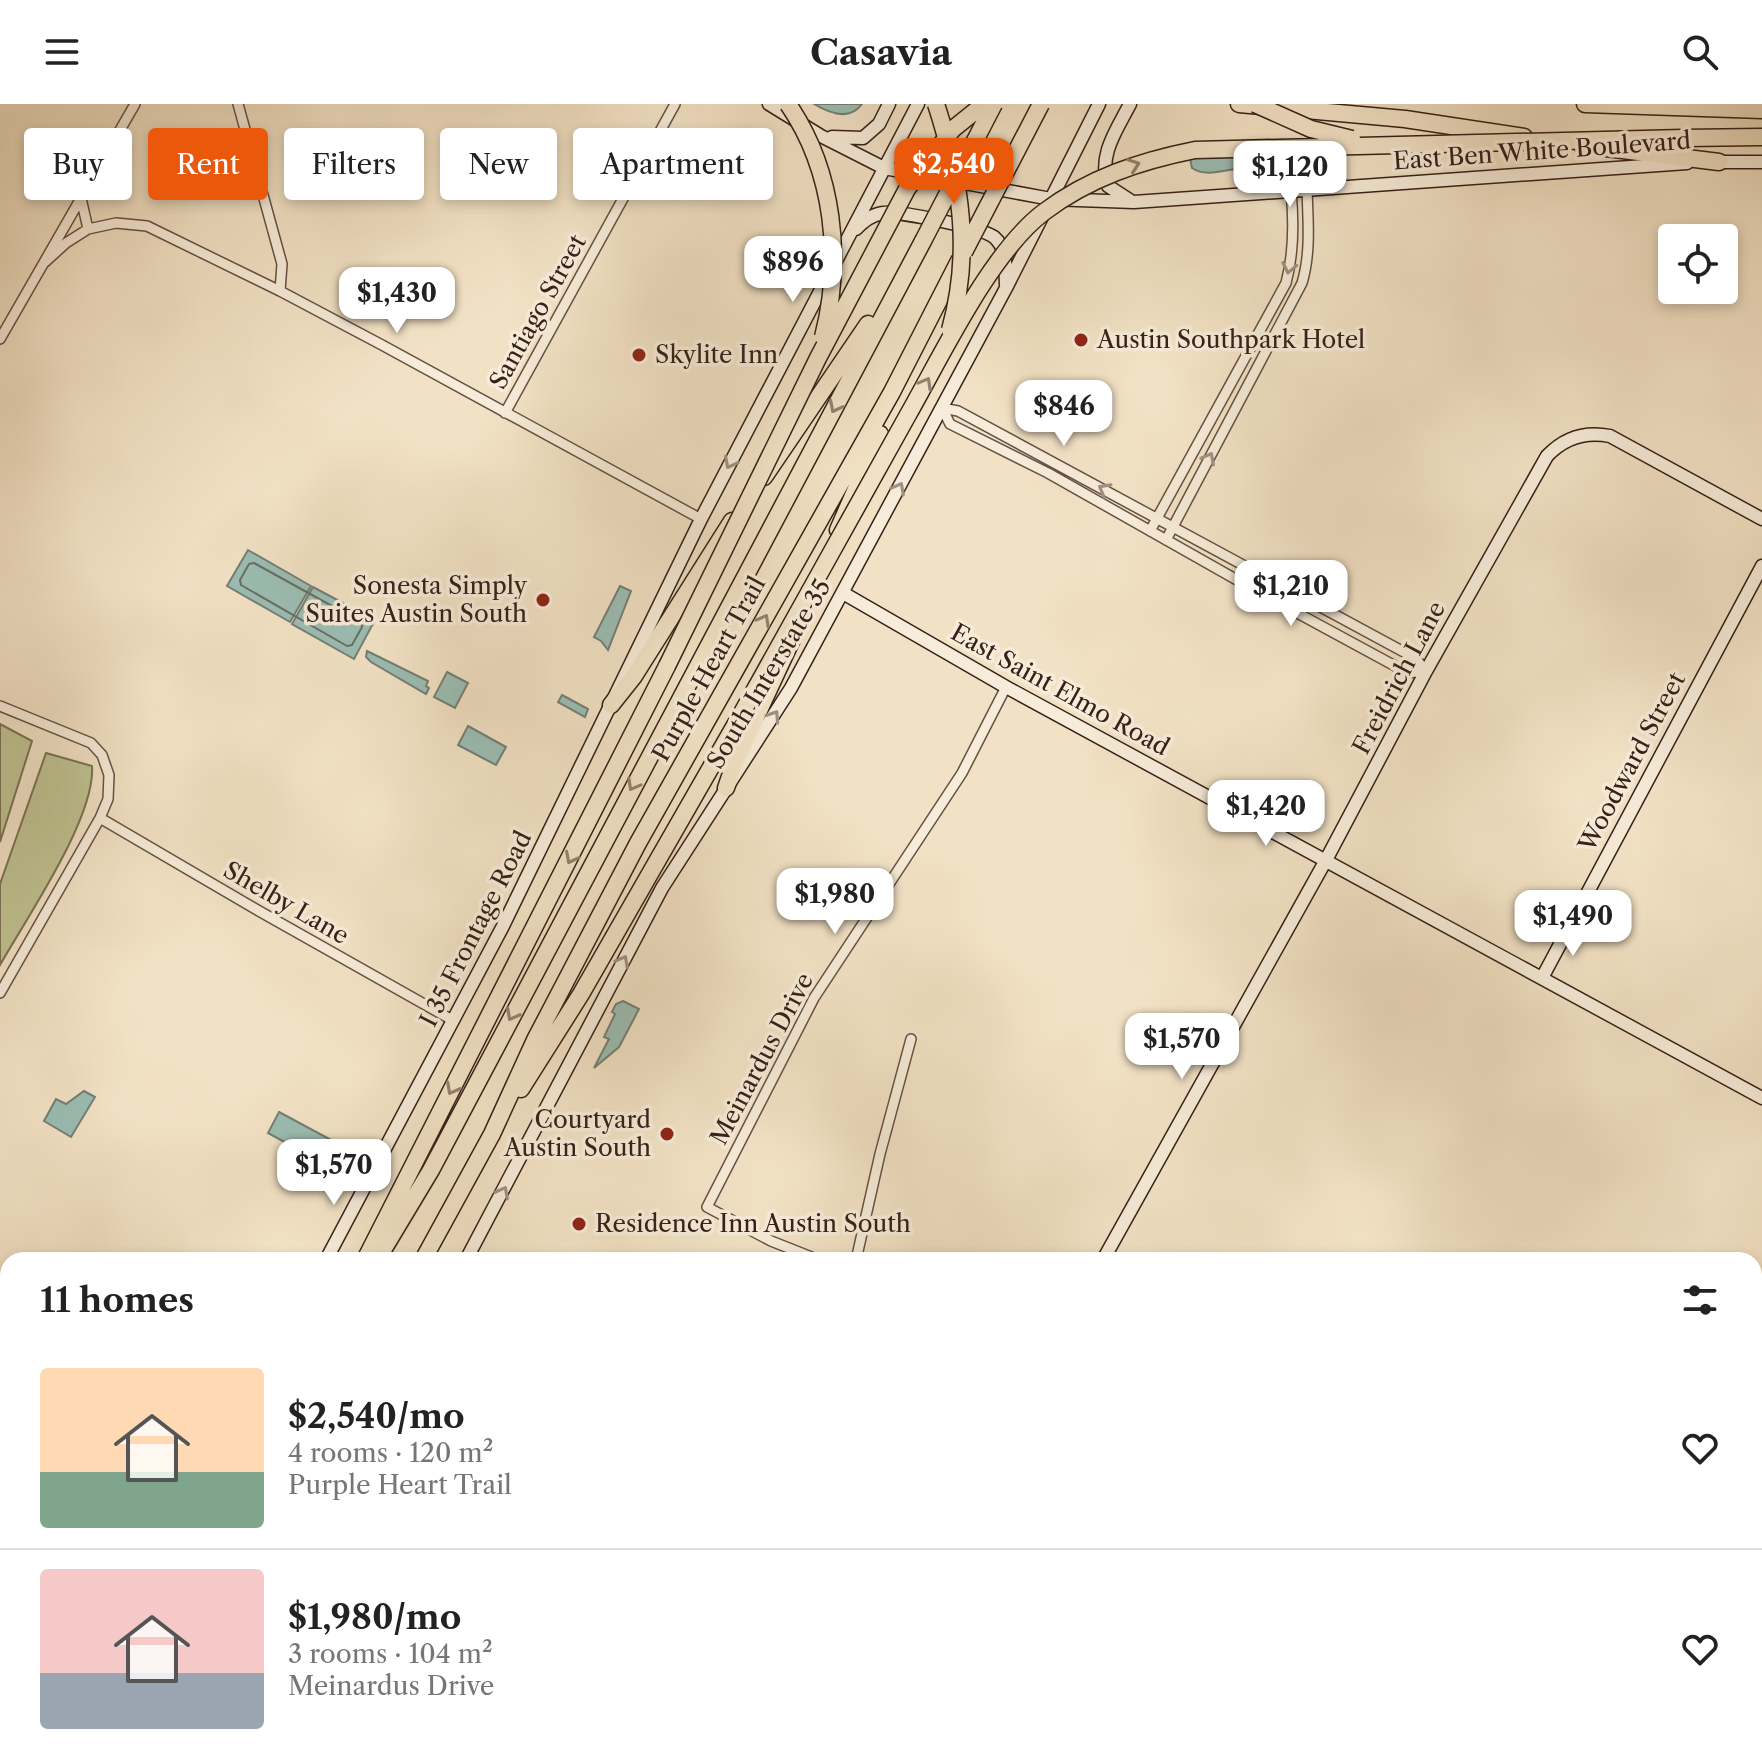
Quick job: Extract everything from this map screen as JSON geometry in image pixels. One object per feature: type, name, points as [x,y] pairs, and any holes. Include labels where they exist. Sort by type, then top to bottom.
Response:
[{"type":"highway","points":[[788,104],[802,125],[816,159],[827,198],[833,238],[832,291],[818,358]]},
{"type":"highway","points":[[936,104],[951,149],[963,256],[958,300],[944,351]]},
{"type":"highway","points":[[369,1252],[667,666],[818,358],[907,189],[953,129],[984,104]]},
{"type":"highway","name":"Purple Heart Trail","points":[[382,1252],[431,1170],[994,104]]},
{"type":"highway","name":"Purple Heart Trail","points":[[427,1252],[492,1134],[535,1040],[638,843],[892,392],[1041,104]]},
{"type":"highway","points":[[1239,104],[1405,119],[1719,162]]},
{"type":"highway","points":[[1255,104],[1311,129],[1343,138],[1386,144]]},
{"type":"highway","points":[[1585,104],[1762,110]]},
{"type":"highway","points":[[492,1134],[581,994],[988,277],[1019,236],[1043,213],[1112,173],[1151,159],[1195,150],[1762,137]]},
{"type":"highway","points":[[611,705],[634,676],[734,519],[897,288]]},
{"type":"highway","points":[[726,788],[735,762],[803,617],[881,430],[892,392]]},
{"type":"main road","name":"East Ben White Boulevard","points":[[769,104],[821,136],[884,168],[1079,202],[1134,202],[1719,162],[1762,162]]},
{"type":"main road","points":[[821,136],[863,138],[879,124],[889,104]]},
{"type":"main road","points":[[611,705],[765,393],[853,233],[918,104]]},
{"type":"main road","name":"South Interstate 35","points":[[470,1252],[662,888],[783,704],[1006,288],[1099,104]]},
{"type":"main road","points":[[1130,104],[1106,150],[1104,174],[1108,186],[1118,195],[1134,202]]},
{"type":"main road","points":[[853,233],[874,215],[891,212],[985,232],[1000,245],[1005,258],[1006,288]]},
{"type":"main road","name":"Freidrich Lane","points":[[1107,1252],[1326,860],[1426,671],[1542,463],[1552,451],[1569,440],[1590,434],[1616,439],[1762,519]]},
{"type":"main road","name":"Woodward Street","points":[[1542,978],[1762,566]]},
{"type":"main road","name":"East Saint Elmo Road","points":[[843,593],[1006,687],[1762,1098]]},
{"type":"main road","name":"I 35 Frontage Road","points":[[330,1252],[454,1021],[611,705]]},
{"type":"street","points":[[121,128],[135,104]]},
{"type":"street","points":[[238,104],[282,264],[280,291]]},
{"type":"street","name":"Santiago Street","points":[[505,413],[675,104]]},
{"type":"street","points":[[1166,540],[1302,283],[1307,268],[1307,190]]},
{"type":"street","points":[[1150,531],[1286,283],[1292,245],[1291,191]]},
{"type":"street","points":[[0,339],[80,200]]},
{"type":"street","points":[[81,200],[88,229]]},
{"type":"street","points":[[44,263],[88,229],[116,223],[147,226],[280,291],[701,519]]},
{"type":"street","points":[[942,408],[958,411],[1055,462],[1415,658],[1426,671]]},
{"type":"street","points":[[942,408],[950,424],[1048,473],[1408,673],[1426,671]]},
{"type":"street","points":[[1048,473],[1055,462]]},
{"type":"street","name":"Meinardus Drive","points":[[799,1252],[707,1207],[814,998],[962,773],[1006,687]]},
{"type":"street","points":[[0,706],[91,743],[102,755],[109,775],[108,799],[100,818],[0,993]]},
{"type":"street","name":"Shelby Lane","points":[[100,818],[454,1021]]},
{"type":"street","points":[[858,1252],[911,1039]]},
{"type":"green space","points":[[0,724],[32,741],[0,842]]},
{"type":"green space","points":[[46,753],[92,766],[90,787],[72,839],[0,965],[0,884]]},
{"type":"water","points":[[814,104],[862,104],[845,114]]},
{"type":"water","points":[[1189,154],[1291,155],[1288,165],[1283,167],[1210,173],[1192,168]]},
{"type":"water","points":[[248,550],[311,586],[290,622],[227,586]]},
{"type":"water","points":[[620,586],[631,591],[608,650],[594,637]]},
{"type":"water","points":[[313,587],[375,620],[354,659],[292,624]]},
{"type":"water","points":[[367,651],[428,681],[426,694],[371,662],[366,657]]},
{"type":"water","points":[[447,672],[468,683],[455,708],[434,697]]},
{"type":"water","points":[[562,695],[588,709],[585,717],[558,702]]},
{"type":"water","points":[[468,726],[506,747],[496,765],[458,745]]},
{"type":"water","points":[[623,1001],[639,1009],[619,1047],[594,1068],[609,1039],[604,1037],[615,1014],[612,1012],[616,1004]]},
{"type":"water","points":[[84,1091],[95,1097],[71,1137],[44,1121],[56,1099],[66,1104]]},
{"type":"water","points":[[279,1112],[333,1141],[321,1162],[268,1133]]},
{"type":"place","name":"Austin Southpark Hotel","points":[[1081,340]]},
{"type":"place","name":"Skylite Inn","points":[[639,355]]},
{"type":"place","name":"Sonesta Simply Suites Austin South","points":[[543,600]]},
{"type":"place","name":"Courtyard Austin South","points":[[667,1134]]},
{"type":"place","name":"Residence Inn Austin South","points":[[579,1224]]}]
